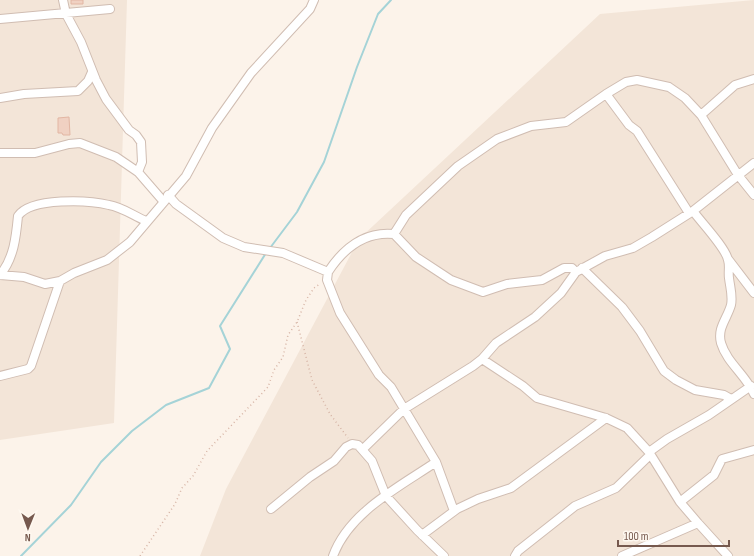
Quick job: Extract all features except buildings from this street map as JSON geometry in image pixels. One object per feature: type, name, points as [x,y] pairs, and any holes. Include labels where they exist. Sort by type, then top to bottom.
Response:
[{"type":"street","points":[[63,0],[66,14],[81,42],[92,72],[106,99],[129,130],[136,135],[141,142],[142,162],[138,172]]},
{"type":"street","points":[[0,275],[24,277],[45,284],[60,281],[74,273],[107,260],[130,242],[146,221],[164,202],[168,195],[186,176],[212,128],[251,73],[310,9],[314,0]]},
{"type":"street","points":[[0,19],[110,9]]},
{"type":"street","points":[[0,98],[24,94],[78,91],[88,81],[92,72]]},
{"type":"street","points":[[701,115],[735,85],[754,79]]},
{"type":"street","points":[[394,234],[406,215],[458,166],[497,138],[531,126],[566,122],[626,82],[637,80],[669,87],[685,98],[701,115],[738,175],[754,196]]},
{"type":"street","points":[[606,94],[629,124],[637,131],[691,212],[717,241],[728,260],[754,293]]},
{"type":"street","points":[[0,153],[35,153],[69,144],[80,143],[116,157],[138,172],[164,202]]},
{"type":"street","points":[[363,449],[404,409],[451,381],[482,359],[496,343],[535,317],[561,293],[579,270],[605,256],[633,248],[691,212],[754,163]]},
{"type":"street","points":[[168,195],[176,204],[223,238],[244,248],[283,253],[327,276]]},
{"type":"street","points":[[0,275],[8,265],[14,247],[18,216],[21,212],[29,208],[61,200],[110,205],[146,221]]},
{"type":"street","points":[[454,511],[436,462],[391,387],[379,375],[334,302],[327,276],[340,254],[350,245],[371,235],[385,233],[394,234],[409,251],[422,261],[451,280],[480,292],[489,291],[507,284],[542,280],[564,268],[579,270],[622,307],[640,331],[664,371],[676,380],[695,390],[724,395],[731,399]]},
{"type":"street","points":[[514,556],[518,551],[575,506],[616,488],[649,453],[667,439],[709,415],[731,399],[752,390],[729,360],[721,342],[721,327],[731,306],[732,294],[728,276],[728,260]]},
{"type":"street","points":[[0,376],[28,369],[31,366],[60,281]]},
{"type":"street","points":[[482,359],[523,386],[537,398],[606,418],[627,428],[649,453],[680,502],[728,556]]},
{"type":"street","points":[[422,535],[454,511],[478,500],[511,488],[606,418]]},
{"type":"street","points":[[271,509],[310,477],[334,461],[346,447],[352,444],[363,449],[372,461],[386,496],[422,535],[444,556]]},
{"type":"street","points":[[680,502],[714,475],[722,459],[754,450]]},
{"type":"street","points":[[333,556],[348,527],[386,496],[436,462]]},
{"type":"street","points":[[622,556],[698,523]]},
{"type":"path","points":[[140,556],[175,504],[182,488],[193,476],[207,450],[268,387],[274,370],[283,357],[288,335],[297,322],[306,300],[314,288],[327,276]]},
{"type":"path","points":[[297,322],[312,380],[330,414],[352,444]]},
{"type":"shaded area","points":[[0,0],[127,0],[114,423],[0,440]]},
{"type":"shaded area","points":[[754,0],[754,556],[200,556],[226,489],[359,239],[600,14]]},
{"type":"waterway","points":[[270,248],[297,212],[324,162],[357,67],[378,14],[391,0]]},
{"type":"waterway","points":[[21,556],[71,505],[101,462],[132,431],[166,405],[209,388],[230,349],[220,326],[266,253]]}]
